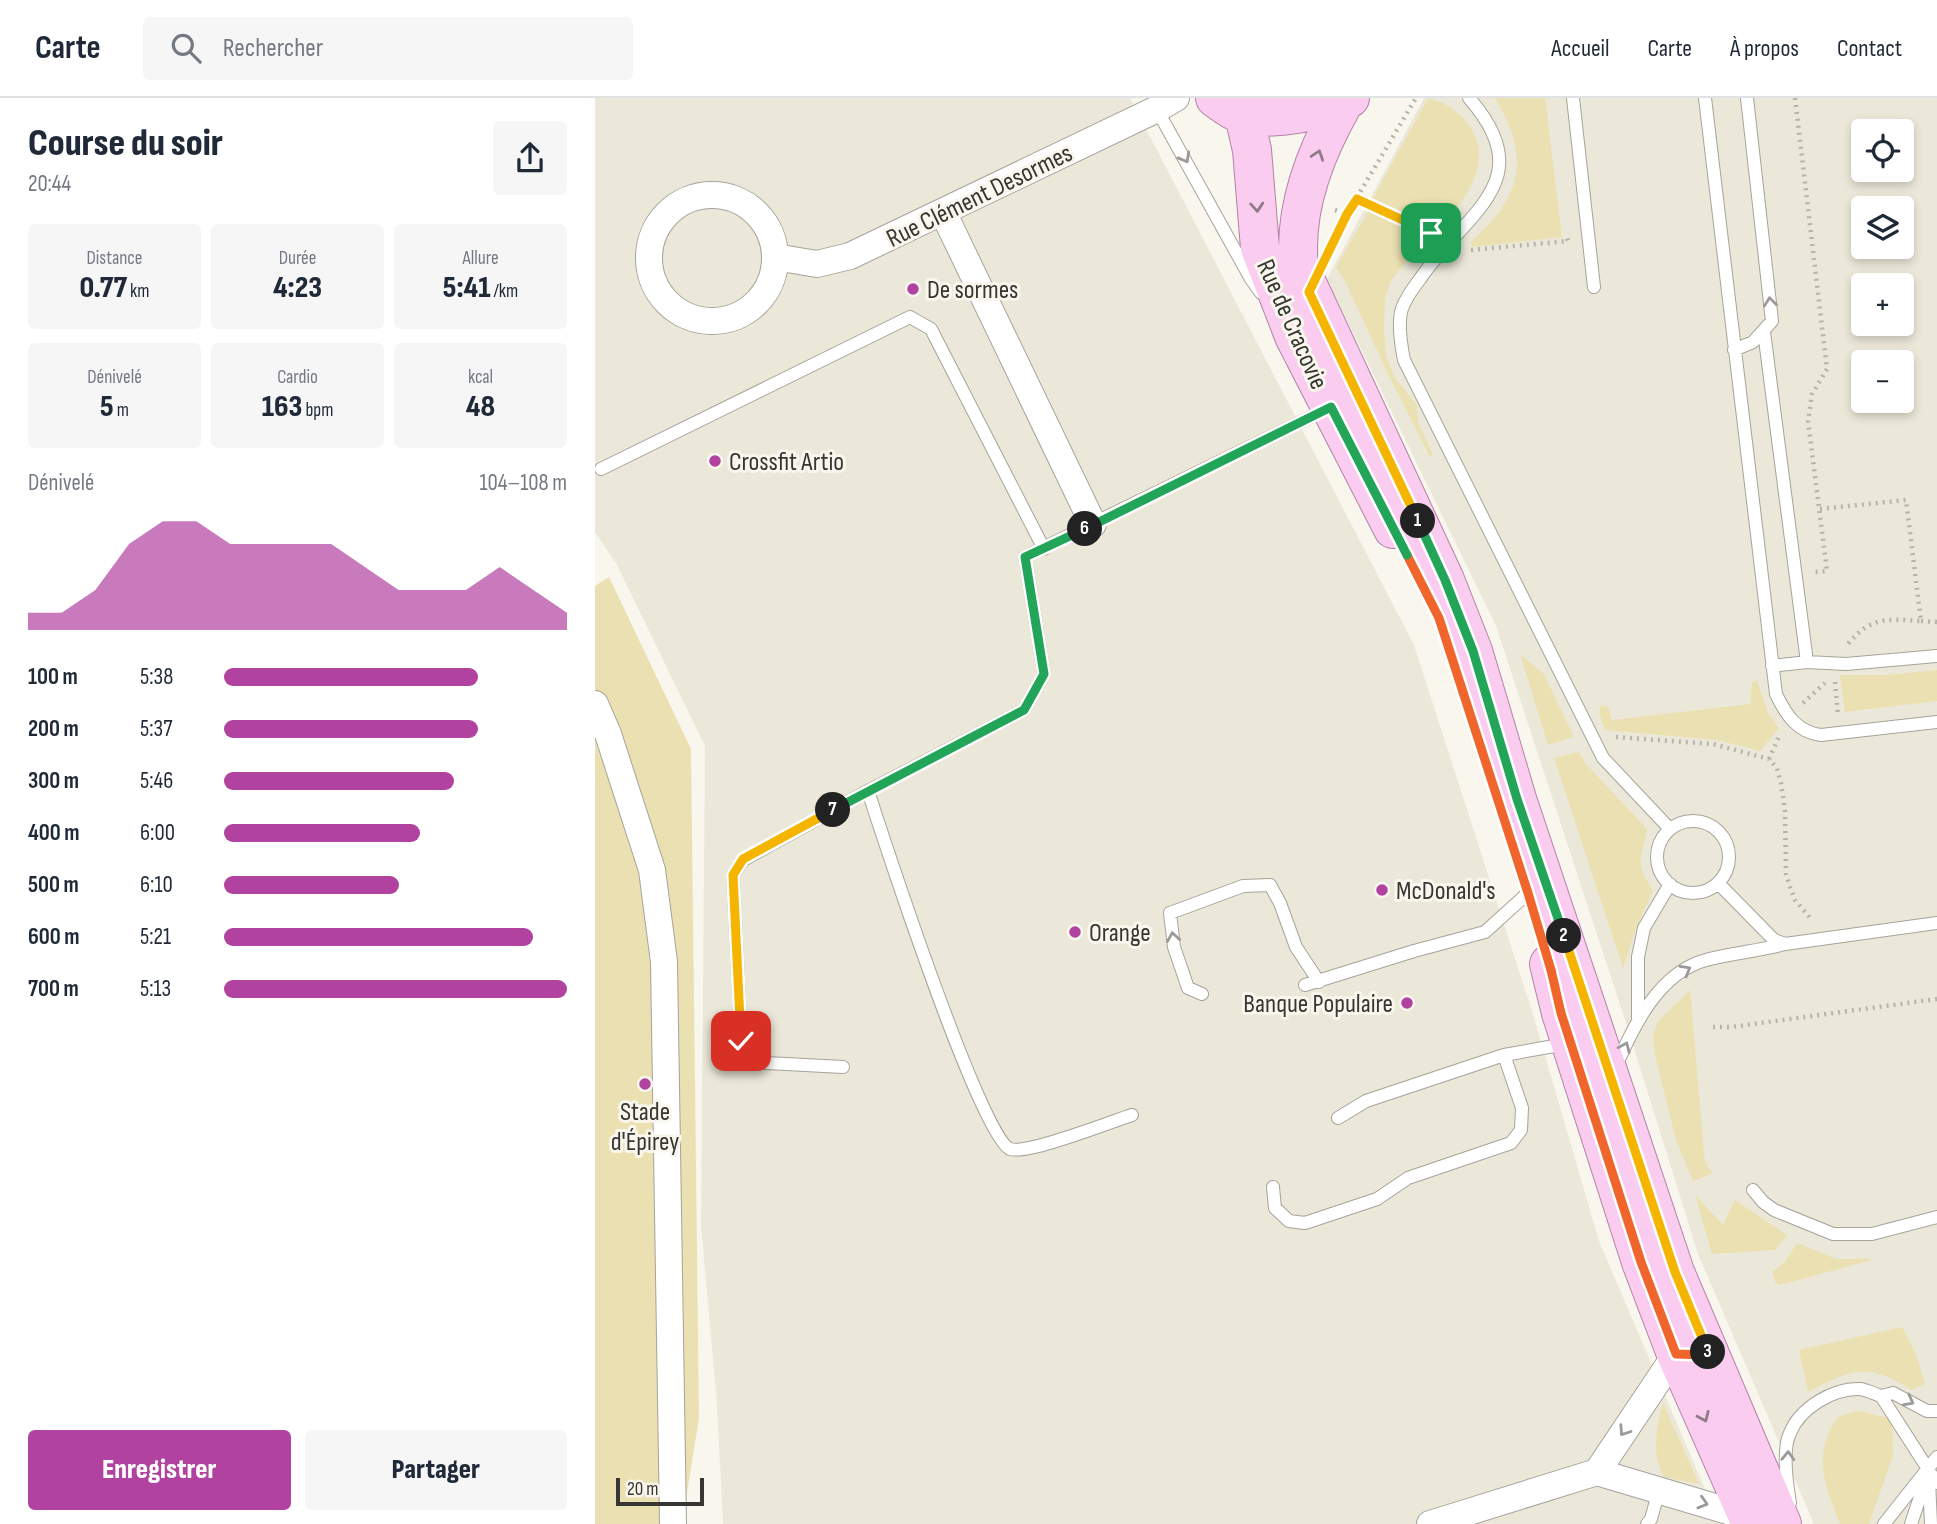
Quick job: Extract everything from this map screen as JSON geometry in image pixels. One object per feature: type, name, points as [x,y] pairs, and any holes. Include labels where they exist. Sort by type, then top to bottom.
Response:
[{"type":"main road","points":[[1229,106],[1291,116],[1346,101]]},
{"type":"main road","name":"Rue de Cracovie","points":[[1346,101],[1325,135],[1302,199],[1296,241],[1299,266],[1445,580],[1468,639],[1517,799],[1675,1272],[1693,1355]]},
{"type":"main road","name":"Rue de Cracovie","points":[[1229,106],[1252,150],[1260,248],[1294,336],[1439,618],[1528,893],[1575,1055],[1641,1262],[1693,1355],[1761,1522]]},
{"type":"street","name":"Rue Clément Desormes","points":[[775,257],[817,264],[851,256],[1162,102]]},
{"type":"street","points":[[704,195],[726,197],[745,204],[760,218],[771,236],[775,257],[772,277],[763,296],[748,310],[730,319],[709,321],[689,317],[671,306],[658,291],[650,271],[649,250],[655,230],[667,214],[685,201],[704,195]]},
{"type":"street","points":[[943,212],[1093,524]]},
{"type":"street","points":[[595,704],[608,734],[652,870],[664,961],[673,1524]]},
{"type":"street","points":[[1430,1524],[1597,1472],[1693,1355]]},
{"type":"street","points":[[1597,1472],[1761,1522]]},
{"type":"lane","points":[[1469,98],[1486,117],[1498,142],[1498,176],[1478,212],[1434,260],[1401,311],[1400,343],[1404,360],[1603,758],[1670,829]]},
{"type":"lane","points":[[1573,98],[1594,287]]},
{"type":"lane","points":[[1705,98],[1776,694],[1799,729],[1809,733],[1937,722]]},
{"type":"lane","points":[[1734,350],[1753,342],[1772,321],[1747,98]]},
{"type":"lane","points":[[1162,102],[1251,279],[1294,336]]},
{"type":"lane","points":[[601,470],[910,317],[931,329],[1044,549]]},
{"type":"lane","points":[[1764,332],[1807,662]]},
{"type":"lane","name":"Rue de Cracovie","points":[[843,1067],[748,1062],[741,1041],[733,875],[743,859],[1024,710],[1044,674],[1025,557],[1331,407]]},
{"type":"lane","points":[[1772,666],[1937,656]]},
{"type":"lane","points":[[868,791],[918,945],[978,1095],[1004,1146],[1013,1150],[1037,1146],[1132,1115]]},
{"type":"lane","points":[[1694,820],[1706,822],[1717,829],[1725,839],[1729,863],[1718,883],[1706,891],[1680,891],[1661,874],[1657,863],[1662,838],[1670,829],[1681,822],[1694,820]]},
{"type":"lane","points":[[1718,883],[1774,940],[1785,944]]},
{"type":"lane","points":[[1638,1018],[1638,957],[1644,928],[1670,884]]},
{"type":"lane","points":[[1202,994],[1188,988],[1174,947],[1170,913],[1243,886],[1270,886],[1280,904],[1296,947],[1319,982]]},
{"type":"lane","points":[[1305,985],[1485,932],[1528,893]]},
{"type":"lane","points":[[1611,1077],[1638,1018],[1671,979],[1688,967],[1705,960],[1756,952],[1785,944],[1937,923]]},
{"type":"lane","points":[[1338,1118],[1366,1101],[1504,1055],[1554,1046],[1575,1055]]},
{"type":"lane","points":[[1273,1187],[1275,1208],[1289,1222],[1305,1223],[1377,1199],[1408,1178],[1511,1143],[1521,1130],[1522,1108],[1504,1055]]},
{"type":"lane","points":[[1753,1189],[1763,1202],[1775,1210],[1833,1234],[1872,1234],[1937,1217]]},
{"type":"lane","points":[[1794,1524],[1788,1479],[1789,1433],[1807,1408],[1829,1396],[1860,1389],[1881,1396],[1893,1393],[1927,1411],[1937,1411]]},
{"type":"lane","points":[[1881,1396],[1935,1476],[1937,1492]]},
{"type":"lane","points":[[1931,1524],[1937,1457]]},
{"type":"lane","points":[[1884,1524],[1935,1476]]},
{"type":"lane","points":[[1911,1524],[1935,1476]]},
{"type":"lane","points":[[1918,1524],[1935,1476]]},
{"type":"lane","points":[[1647,1524],[1659,1490]]},
{"type":"path","points":[[1309,292],[1347,214],[1416,98]]},
{"type":"path","points":[[1795,98],[1827,369],[1812,394],[1808,421],[1827,571]]},
{"type":"path","points":[[1357,199],[1431,233]]},
{"type":"path","points":[[1465,251],[1568,241]]},
{"type":"path","points":[[1820,509],[1906,500],[1921,621]]},
{"type":"path","points":[[1844,732],[1837,714],[1832,663],[1859,630],[1878,621],[1937,622]]},
{"type":"path","points":[[1594,741],[1617,737],[1713,744],[1769,759],[1777,768],[1781,783],[1790,887],[1795,900],[1817,926],[1819,940]]},
{"type":"path","points":[[1713,1027],[1731,1027],[1937,999]]},
{"type":"shaded area","points":[[595,98],[1130,98],[1414,645],[1532,1011],[1599,1241],[1720,1524],[723,1524],[717,1405],[701,1225],[705,746],[617,565],[595,532]]},
{"type":"shaded area","points":[[1424,98],[1937,98],[1937,1524],[1814,1524],[1698,1254],[1627,1026],[1496,626],[1327,279]]},
{"type":"shaded area","points":[[1428,98],[1450,107],[1464,119],[1476,137],[1479,151],[1474,179],[1467,193],[1459,206],[1438,228],[1373,198]]},
{"type":"shaded area","points":[[1495,98],[1545,98],[1562,237],[1473,247],[1470,243],[1500,211],[1509,196],[1517,168],[1514,140]]},
{"type":"shaded area","points":[[1369,210],[1425,239],[1392,279],[1385,297],[1384,330],[1386,356],[1395,378],[1417,405],[1418,422],[1433,455],[1430,457],[1336,267]]},
{"type":"shaded area","name":"Stade d'Épirey","points":[[609,577],[691,749],[699,1418],[682,1524],[595,1524],[595,586]]},
{"type":"shaded area","points":[[1520,654],[1544,674],[1574,737],[1548,745]]},
{"type":"shaded area","points":[[1937,670],[1937,701],[1845,712],[1840,675],[1887,675]]},
{"type":"shaded area","points":[[1757,680],[1768,713],[1779,728],[1760,751],[1717,740],[1605,730],[1599,713],[1601,705],[1608,707],[1612,720],[1750,704],[1752,683]]},
{"type":"shaded area","points":[[1579,752],[1586,764],[1647,829],[1641,866],[1653,891],[1636,928],[1623,968],[1554,758]]},
{"type":"shaded area","points":[[1690,990],[1705,1163],[1713,1173],[1693,1181],[1676,1140],[1655,1055],[1653,1035],[1658,1021]]},
{"type":"shaded area","points":[[1695,1195],[1723,1225],[1735,1200],[1787,1235],[1775,1250],[1712,1254]]},
{"type":"shaded area","points":[[1797,1243],[1836,1259],[1875,1259],[1780,1285],[1775,1282],[1772,1272],[1785,1262]]},
{"type":"shaded area","points":[[1902,1327],[1916,1354],[1925,1384],[1911,1390],[1883,1375],[1859,1372],[1836,1378],[1808,1392],[1799,1350]]},
{"type":"shaded area","points":[[1663,1403],[1699,1484],[1664,1477],[1660,1469],[1656,1441]]},
{"type":"shaded area","points":[[1859,1411],[1892,1419],[1893,1455],[1869,1524],[1840,1524],[1825,1481],[1824,1449],[1835,1421]]},
{"type":"place","name":"De sormes","points":[[913,289]]},
{"type":"place","name":"Crossfit Artio","points":[[715,461]]},
{"type":"place","name":"McDonald's","points":[[1382,890]]},
{"type":"place","name":"Orange","points":[[1075,932]]},
{"type":"place","name":"Banque Populaire","points":[[1407,1003]]},
{"type":"place","name":"Stade d'Épirey","points":[[645,1084]]},
{"type":"route","points":[[741,1041],[733,875],[743,859],[1024,710],[1044,674],[1025,557],[1331,407],[1439,618],[1528,893],[1561,1013],[1641,1262],[1676,1354],[1709,1355],[1675,1272],[1517,799],[1473,651],[1445,580],[1309,292],[1357,199],[1431,233]]}]
